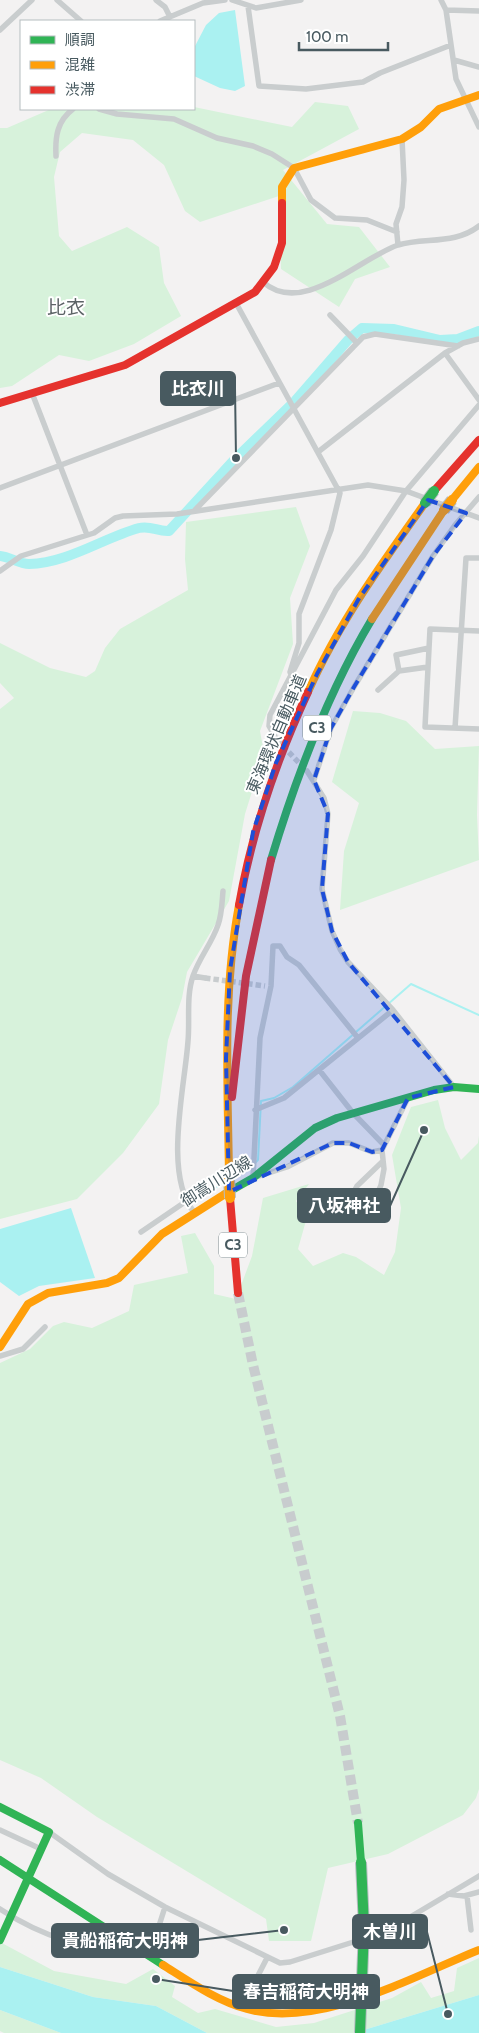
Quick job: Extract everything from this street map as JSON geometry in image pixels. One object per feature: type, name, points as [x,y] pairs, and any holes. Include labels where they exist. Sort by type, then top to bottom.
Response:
[{"type":"main road","points":[[0,402],[125,365],[256,292],[274,267],[282,243],[282,187],[294,168],[402,139],[421,127],[439,109],[479,95]]},
{"type":"main road","name":"東海環状自動車道","points":[[238,1293],[230,1198],[226,1058],[230,970],[238,904],[253,832],[276,763],[317,674],[358,600],[425,503],[479,440]]},
{"type":"main road","name":"東海環状自動車道","points":[[229,1148],[235,1057],[245,970],[257,908],[290,797],[319,723],[360,640],[393,585],[444,510],[479,467]]},
{"type":"main road","name":"御嵩川辺線","points":[[0,1347],[28,1304],[48,1293],[107,1283],[119,1278],[162,1234],[194,1212],[253,1178],[315,1128],[353,1113],[454,1087],[479,1089]]},
{"type":"main road","points":[[0,1807],[49,1832],[0,1940]]},
{"type":"main road","points":[[358,1823],[364,1936],[360,2033]]},
{"type":"main road","points":[[1,1863],[29,1876],[149,1957],[206,1992],[226,2002],[268,2013],[304,2014],[347,2004],[479,1950]]},
{"type":"street","points":[[0,30],[32,0]]},
{"type":"street","points":[[57,0],[79,20]]},
{"type":"street","points":[[156,0],[165,7],[170,17]]},
{"type":"street","points":[[162,20],[203,3],[225,0]]},
{"type":"street","points":[[232,0],[256,8],[301,0]]},
{"type":"street","points":[[441,0],[446,10],[456,79],[479,127]]},
{"type":"street","points":[[248,6],[259,86],[306,89],[363,82],[380,73],[451,45]]},
{"type":"street","points":[[446,10],[479,11]]},
{"type":"street","points":[[454,60],[479,67]]},
{"type":"street","points":[[56,156],[57,130],[65,115],[72,110]]},
{"type":"street","points":[[103,110],[118,114],[181,120],[217,138],[253,146],[272,154],[294,168],[311,200],[335,218],[367,220],[396,232]]},
{"type":"street","points":[[398,245],[396,220],[402,207],[404,186],[402,139]]},
{"type":"street","points":[[263,282],[273,291],[287,294],[308,289],[334,281],[398,245],[465,236],[479,226]]},
{"type":"street","points":[[236,303],[339,489],[339,502],[331,530],[297,619],[299,643],[290,672],[292,677]]},
{"type":"street","points":[[330,315],[357,343]]},
{"type":"street","points":[[195,510],[363,337],[375,334],[458,346]]},
{"type":"street","points":[[318,452],[445,353],[479,338]]},
{"type":"street","points":[[445,353],[479,400]]},
{"type":"street","points":[[0,488],[279,383]]},
{"type":"street","points":[[32,393],[87,535]]},
{"type":"street","points":[[277,740],[269,726],[270,715],[292,677],[336,590],[368,550],[406,492],[479,405]]},
{"type":"street","points":[[0,571],[21,556],[87,535],[115,518],[123,516],[157,516],[368,485],[406,492],[479,518]]},
{"type":"street","points":[[314,780],[331,728],[354,687],[433,556],[454,525],[466,514],[479,497]]},
{"type":"street","points":[[454,728],[466,558],[479,558]]},
{"type":"street","points":[[479,630],[430,628],[425,727],[479,728]]},
{"type":"street","points":[[399,671],[396,655],[429,648]]},
{"type":"street","points":[[378,690],[393,679],[399,671],[428,667]]},
{"type":"street","points":[[307,771],[324,798],[328,814],[322,889],[332,931],[348,962],[393,1010],[454,1087]]},
{"type":"street","points":[[194,1212],[185,1202],[180,1167],[178,1134],[180,1096],[186,1066],[192,976],[218,924],[224,891]]},
{"type":"street","points":[[358,1038],[299,965],[287,957],[280,946],[273,946],[260,1038],[253,1178],[287,1167],[333,1143],[349,1143],[372,1152],[383,1147]]},
{"type":"street","points":[[192,976],[205,978]]},
{"type":"street","points":[[255,1110],[284,1098],[320,1071],[393,1010]]},
{"type":"street","points":[[320,1071],[383,1147]]},
{"type":"street","points":[[366,1220],[381,1185],[384,1169],[382,1162],[383,1147],[408,1098]]},
{"type":"street","points":[[352,1195],[357,1186],[382,1162]]},
{"type":"street","points":[[141,1232],[185,1202]]},
{"type":"street","points":[[0,1356],[23,1349],[45,1327]]},
{"type":"street","points":[[0,1830],[41,1849]]},
{"type":"street","points":[[49,1832],[108,1874],[165,1907],[280,1963],[290,1962],[385,1932],[479,1876]]},
{"type":"street","points":[[448,1894],[467,1896],[479,1892]]},
{"type":"street","points":[[467,1896],[471,1930]]},
{"type":"street","points":[[149,1957],[165,1907]]},
{"type":"street","points":[[0,1909],[53,1936],[100,1950],[140,1951]]},
{"type":"street","points":[[267,1958],[246,1999],[263,2007],[268,2013]]},
{"type":"highlighted area","points":[[428,500],[466,513],[433,556],[354,687],[331,728],[314,780],[328,814],[322,889],[332,931],[348,962],[454,1087],[408,1098],[382,1150],[372,1152],[349,1143],[333,1143],[229,1192],[226,1058],[230,970],[253,832],[276,763],[317,674],[358,600]]},
{"type":"green space","points":[[315,102],[348,106],[359,129],[283,170],[327,224],[359,227],[390,267],[355,279],[339,307],[281,269],[279,196],[200,222],[185,211],[164,165],[133,140],[82,133],[60,152],[54,177],[59,236],[72,251],[127,227],[159,247],[164,283],[181,316],[134,344],[89,361],[59,355],[12,386],[0,388],[0,128],[7,128],[49,110],[195,110],[195,107],[292,127]]},
{"type":"green space","points":[[296,507],[310,546],[290,598],[293,644],[260,731],[264,753],[245,814],[229,901],[187,972],[182,998],[168,1040],[159,1104],[123,1153],[77,1199],[0,1219],[0,709],[14,698],[0,683],[0,643],[50,668],[86,677],[95,671],[105,648],[120,629],[188,590],[185,559],[186,522]]},
{"type":"green space","points":[[353,711],[380,713],[406,721],[435,749],[479,746],[477,815],[479,860],[340,910],[344,851],[359,803],[332,782]]},
{"type":"green space","points":[[438,1100],[445,1128],[461,1160],[478,1143],[479,1136],[479,1789],[476,1798],[463,1815],[388,1854],[328,1868],[311,1941],[269,1941],[266,1919],[97,1817],[41,1778],[0,1760],[0,1363],[30,1349],[53,1326],[64,1322],[92,1328],[129,1311],[134,1285],[188,1273],[181,1236],[195,1233],[214,1266],[214,1294],[236,1299],[252,1256],[263,1198],[309,1184],[296,1201],[307,1217],[298,1249],[313,1266],[343,1253],[356,1257],[384,1275],[395,1252],[401,1208],[392,1155],[411,1107]]},
{"type":"green space","points":[[0,1942],[54,1971],[126,1984],[153,1969],[175,1986],[172,1997],[198,2013],[215,2009],[276,2027],[314,2023],[392,1998],[421,1982],[431,1998],[454,1991],[457,1968],[479,1958],[479,1995],[354,2033],[207,2033],[156,2006],[93,1997],[0,1967]]},
{"type":"green space","points":[[0,2010],[61,2033],[4,2033],[0,2031]]},
{"type":"water","points":[[235,10],[245,86],[235,91],[220,88],[195,76],[195,46],[206,25],[219,13]]},
{"type":"water","points":[[71,1208],[95,1278],[39,1286],[19,1296],[0,1282],[0,1229]]},
{"type":"water","points":[[0,1967],[93,1997],[156,2006],[207,2033],[61,2033],[0,2010]]},
{"type":"water","points":[[479,1995],[479,2033],[354,2033]]},
{"type":"waterway","points":[[0,556],[26,564],[43,563],[71,555],[139,528],[147,527],[169,531],[236,458],[295,401],[348,340],[362,328],[394,329],[440,340],[458,339],[479,331]]},
{"type":"waterway","points":[[255,1163],[258,1160],[261,1101],[274,1098],[293,1087],[411,984],[479,1015]]},
{"type":"waterway","points":[[232,1178],[251,1165]]},
{"type":"waterway","points":[[217,1187],[226,1182]]},
{"type":"tunnel","points":[[277,740],[304,768]]},
{"type":"tunnel","points":[[205,978],[265,986]]},
{"type":"tunnel","points":[[238,1293],[253,1365],[340,1716],[358,1823]]},
{"type":"traffic: fast","points":[[425,503],[434,491]]},
{"type":"traffic: fast","points":[[271,860],[314,736],[341,677],[372,619]]},
{"type":"traffic: fast","points":[[225,1194],[253,1178],[315,1128],[337,1118],[434,1090],[454,1087],[479,1089]]},
{"type":"traffic: fast","points":[[0,1807],[49,1832],[0,1940]]},
{"type":"traffic: fast","points":[[358,1823],[361,1862]]},
{"type":"traffic: fast","points":[[0,1860],[163,1965]]},
{"type":"traffic: fast","points":[[360,2033],[364,1927],[361,1862]]},
{"type":"traffic: slow","points":[[282,203],[282,187],[294,168],[402,139],[421,127],[439,109],[479,95]]},
{"type":"traffic: slow","points":[[452,500],[479,467]]},
{"type":"traffic: slow","points":[[444,510],[452,500]]},
{"type":"traffic: slow","points":[[308,692],[347,618],[377,571],[425,503]]},
{"type":"traffic: slow","points":[[372,619],[444,510]]},
{"type":"traffic: slow","points":[[229,1177],[228,1007],[230,973],[239,905]]},
{"type":"traffic: slow","points":[[229,1177],[230,1198]]},
{"type":"traffic: slow","points":[[0,1347],[28,1304],[48,1293],[107,1283],[119,1278],[162,1234],[225,1194]]},
{"type":"traffic: slow","points":[[163,1965],[204,1990],[236,2006],[275,2013],[305,2012],[365,1997],[479,1950]]},
{"type":"traffic: jam","points":[[0,403],[125,365],[255,292],[274,267],[282,243],[282,203]]},
{"type":"traffic: jam","points":[[434,491],[479,440]]},
{"type":"traffic: jam","points":[[239,905],[244,877],[266,797],[308,692]]},
{"type":"traffic: jam","points":[[232,1097],[246,976],[271,860]]},
{"type":"traffic: jam","points":[[230,1198],[238,1293]]},
{"type":"place","name":"比衣川","points":[[236,458]]},
{"type":"place","name":"八坂神社","points":[[424,1130]]},
{"type":"place","name":"貴船稲荷大明神","points":[[284,1930]]},
{"type":"place","name":"春吉稲荷大明神","points":[[156,1979]]},
{"type":"place","name":"木曽川","points":[[448,2014]]},
{"type":"district","name":"比衣","points":[[66,307]]}]
